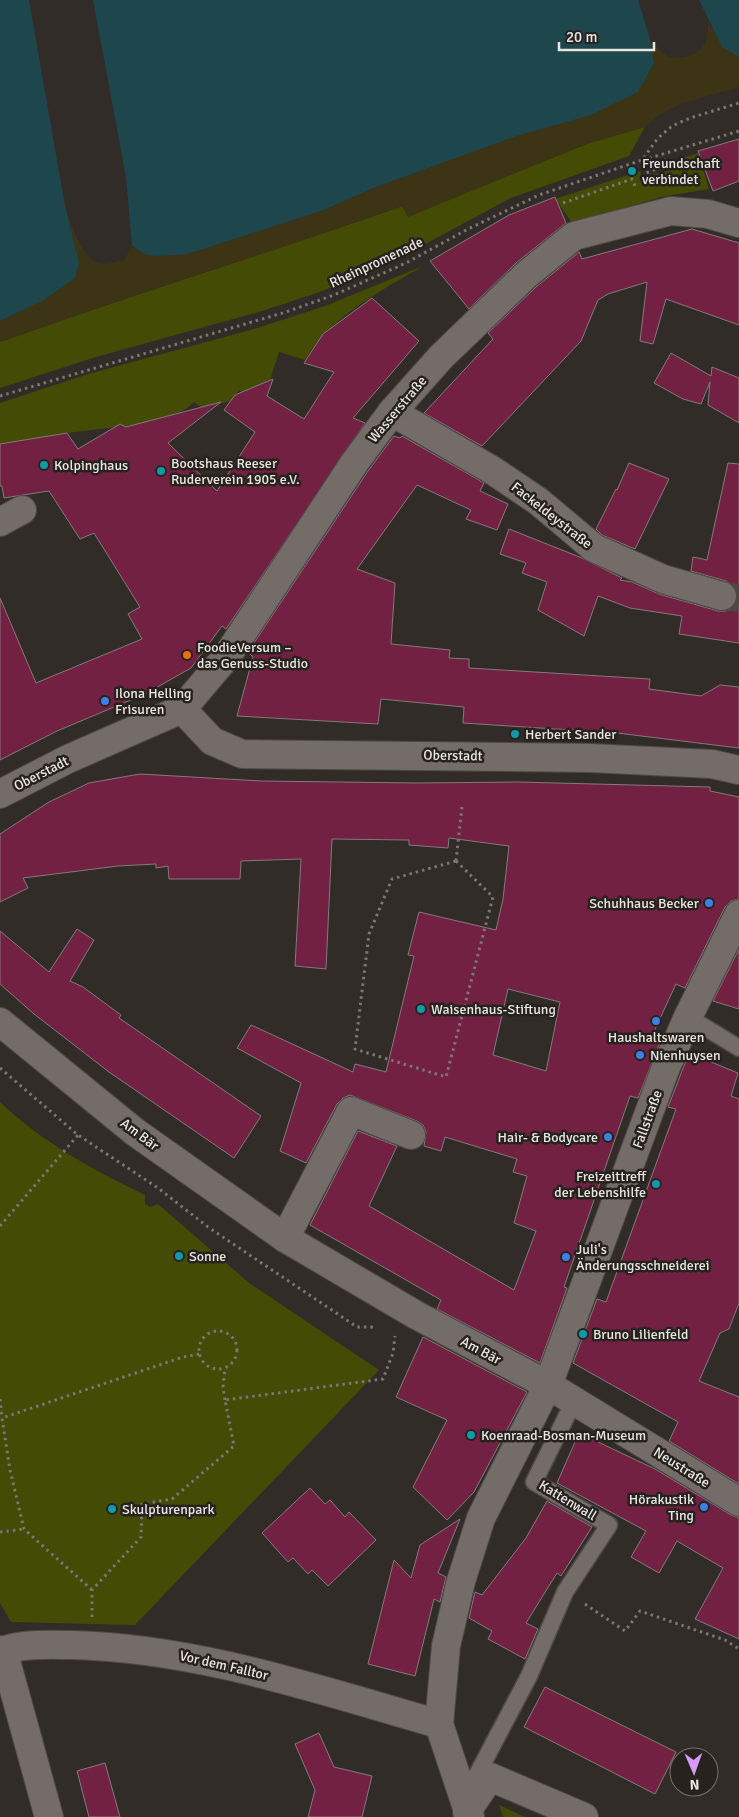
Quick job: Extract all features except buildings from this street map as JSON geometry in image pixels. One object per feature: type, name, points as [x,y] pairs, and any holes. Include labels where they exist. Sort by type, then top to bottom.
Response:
[{"type":"street","name":"Wasserstraße","points":[[137,728],[182,709],[226,656],[355,462],[392,412],[441,357],[518,282],[574,236],[671,211],[708,214],[739,223]]},
{"type":"street","name":"Fackeldeystraße","points":[[392,412],[492,470],[538,501],[594,548],[663,579],[722,596]]},
{"type":"street","name":"Oberstadt","points":[[182,709],[212,741],[242,754],[590,758],[712,764],[739,770]]},
{"type":"street","name":"Oberstadt","points":[[0,794],[68,759],[137,728]]},
{"type":"street","name":"Fallstraße","points":[[548,1385],[666,1068],[688,1017],[739,914]]},
{"type":"street","name":"Am Bär","points":[[0,1022],[135,1132],[285,1238],[416,1315],[548,1385]]},
{"type":"street","points":[[285,1238],[351,1111],[411,1135]]},
{"type":"street","name":"Neustraße","points":[[548,1385],[739,1502]]},
{"type":"street","points":[[467,1810],[440,1724],[446,1646],[461,1581],[481,1518],[548,1385]]},
{"type":"street","name":"Vor dem Falltor","points":[[2,1651],[47,1645],[93,1646],[169,1653],[270,1675],[440,1724]]},
{"type":"street","points":[[2,1651],[49,1817]]},
{"type":"street","points":[[467,1810],[490,1777],[584,1817]]},
{"type":"lane","points":[[688,1017],[739,1048]]},
{"type":"lane","name":"Kattenwall","points":[[467,1810],[529,1676],[565,1592],[609,1525],[534,1482],[574,1401]]},
{"type":"path","points":[[642,160],[658,138],[672,126],[690,118],[739,103]]},
{"type":"path","name":"Rheinpromenade","points":[[0,396],[286,312],[334,295],[406,263],[468,229],[538,195],[642,160],[739,131]]},
{"type":"path","points":[[563,203],[632,179],[635,188],[649,184],[646,173],[667,166],[663,154]]},
{"type":"path","points":[[456,861],[462,807]]},
{"type":"path","points":[[456,861],[493,898],[446,1077],[355,1049],[369,934],[392,879],[456,861]]},
{"type":"path","points":[[0,1068],[78,1135],[0,1226]]},
{"type":"path","points":[[225,1400],[383,1379],[393,1353],[396,1328]]},
{"type":"path","points":[[217,1330],[228,1333],[235,1341],[238,1351],[234,1362],[225,1369],[214,1369],[204,1364],[198,1354],[200,1343],[206,1334],[217,1330]]},
{"type":"path","points":[[2,1418],[183,1357],[198,1354]]},
{"type":"path","points":[[93,1646],[92,1590],[142,1537],[142,1504],[172,1498],[234,1446],[223,1387],[225,1369]]},
{"type":"path","points":[[0,1399],[10,1470],[24,1528],[92,1590]]},
{"type":"path","points":[[0,1532],[24,1528]]},
{"type":"path","points":[[565,1592],[625,1631],[640,1611],[725,1640],[739,1649]]},
{"type":"green space","points":[[645,127],[629,156],[511,198],[375,271],[259,312],[96,357],[0,388],[0,342],[403,206],[408,216],[589,143]]},
{"type":"green space","points":[[698,153],[709,189],[661,197],[573,224],[555,199],[640,171],[643,180],[653,178],[652,175],[674,169],[671,162]]},
{"type":"green space","points":[[423,266],[358,306],[328,330],[305,360],[279,352],[270,380],[243,393],[239,390],[231,401],[202,408],[194,402],[178,413],[148,423],[0,444],[0,403],[88,374],[254,329],[325,306]]},
{"type":"green space","points":[[0,1102],[16,1117],[51,1143],[145,1195],[145,1204],[150,1207],[158,1204],[249,1283],[379,1370],[135,1625],[11,1622],[0,1603]]},
{"type":"green space","points":[[499,1805],[525,1817],[503,1817]]},
{"type":"sand","points":[[708,22],[723,47],[739,57],[739,87],[680,104],[659,115],[645,127],[589,143],[408,217],[402,206],[0,342],[0,321],[44,300],[79,262],[65,207],[78,242],[89,257],[96,262],[106,264],[124,260],[132,246],[144,254],[188,254],[324,210],[376,187],[520,135],[591,115],[654,63],[650,39],[668,56],[677,58],[688,56],[698,51],[705,43]]},
{"type":"water","points":[[0,0],[29,0],[65,206],[79,262],[75,278],[44,300],[0,321]]},
{"type":"water","points":[[93,0],[638,0],[650,39],[654,63],[638,92],[591,115],[520,135],[376,187],[324,210],[188,254],[156,256],[144,254],[132,246],[126,177]]},
{"type":"water","points":[[699,0],[739,0],[739,57],[722,47]]},
{"type":"tunnel","points":[[722,596],[739,598]]},
{"type":"place","name":"Freundschaft verbindet","points":[[632,171]]},
{"type":"place","name":"Kolpinghaus","points":[[44,465]]},
{"type":"place","name":"Bootshaus Reeser Ruderverein 1905 e.V.","points":[[161,471]]},
{"type":"place","name":"FoodieVersum – das Genuss-Studio","points":[[187,655]]},
{"type":"place","name":"Ilona Helling Frisuren","points":[[105,701]]},
{"type":"place","name":"Herbert Sander","points":[[515,734]]},
{"type":"place","name":"Schuhhaus Becker","points":[[709,903]]},
{"type":"place","name":"Waisenhaus-Stiftung","points":[[421,1009]]},
{"type":"place","name":"Haushaltswaren","points":[[656,1021]]},
{"type":"place","name":"Nienhuysen","points":[[640,1055]]},
{"type":"place","name":"Hair- & Bodycare","points":[[608,1137]]},
{"type":"place","name":"Freizeittreff der Lebenshilfe","points":[[656,1184]]},
{"type":"place","name":"Sonne","points":[[179,1256]]},
{"type":"place","name":"Juli's Änderungsschneiderei","points":[[566,1257]]},
{"type":"place","name":"Bruno Lilienfeld","points":[[583,1334]]},
{"type":"place","name":"Koenraad-Bosman-Museum","points":[[471,1435]]},
{"type":"place","name":"Hörakustik Ting","points":[[704,1507]]},
{"type":"place","name":"Skulpturenpark","points":[[112,1509]]}]
